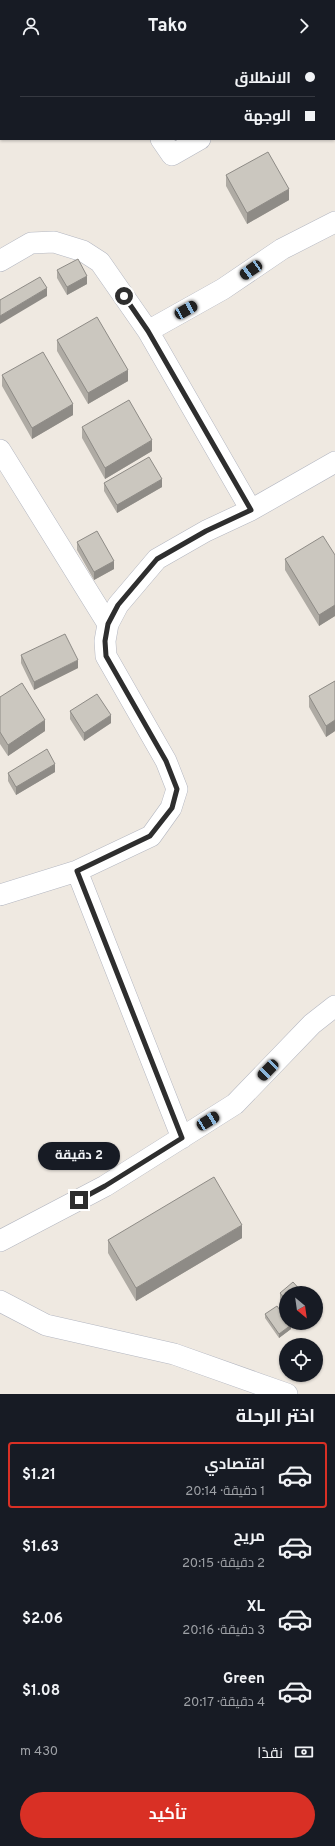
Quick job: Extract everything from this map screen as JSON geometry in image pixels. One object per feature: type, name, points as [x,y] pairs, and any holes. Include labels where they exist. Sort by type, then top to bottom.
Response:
[{"type":"street","points":[[162,140],[172,155],[198,140]]},
{"type":"street","points":[[148,331],[223,289],[282,249],[335,222]]},
{"type":"street","points":[[0,261],[31,243],[54,242],[83,251],[100,262],[148,331],[251,510]]},
{"type":"street","points":[[0,450],[108,624]]},
{"type":"street","points":[[0,895],[77,871],[150,836],[172,808],[177,789],[166,761],[106,656],[105,641],[108,624],[118,605],[157,559],[206,531],[251,510],[335,462]]},
{"type":"street","points":[[77,871],[182,1138]]},
{"type":"street","points":[[0,1241],[105,1186],[235,1104],[312,1024],[335,1006]]},
{"type":"street","points":[[0,1301],[46,1325],[174,1354],[287,1394]]},
{"type":"building","points":[[268,152],[289,189],[247,213],[226,175]]},
{"type":"building","points":[[78,259],[87,276],[67,287],[57,270]]},
{"type":"building","points":[[40,277],[47,288],[0,316],[0,300]]},
{"type":"building","points":[[97,317],[128,370],[88,393],[57,340]]},
{"type":"building","points":[[43,352],[73,404],[32,428],[2,375]]},
{"type":"building","points":[[129,400],[152,440],[105,468],[82,427]]},
{"type":"building","points":[[149,457],[162,479],[117,505],[104,483]]},
{"type":"building","points":[[97,531],[114,561],[94,572],[77,542]]},
{"type":"building","points":[[323,536],[335,555],[335,605],[319,615],[285,559]]},
{"type":"building","points":[[65,634],[78,660],[34,682],[21,655]]},
{"type":"building","points":[[335,681],[335,720],[326,726],[309,696]]},
{"type":"building","points":[[22,683],[45,720],[8,745],[0,732],[0,697]]},
{"type":"building","points":[[97,694],[111,715],[84,733],[70,711]]},
{"type":"building","points":[[47,749],[55,764],[16,787],[8,773]]},
{"type":"building","points":[[214,1177],[242,1225],[136,1288],[108,1240]]},
{"type":"building","points":[[293,1282],[297,1286],[288,1286]]},
{"type":"building","points":[[277,1306],[279,1309],[279,1330],[284,1330],[279,1334],[265,1314]]},
{"type":"route","points":[[79,1200],[105,1186],[182,1138],[77,871],[150,836],[172,808],[177,789],[166,761],[106,656],[105,641],[108,624],[118,605],[157,559],[206,531],[251,510],[148,331],[124,296]]}]
